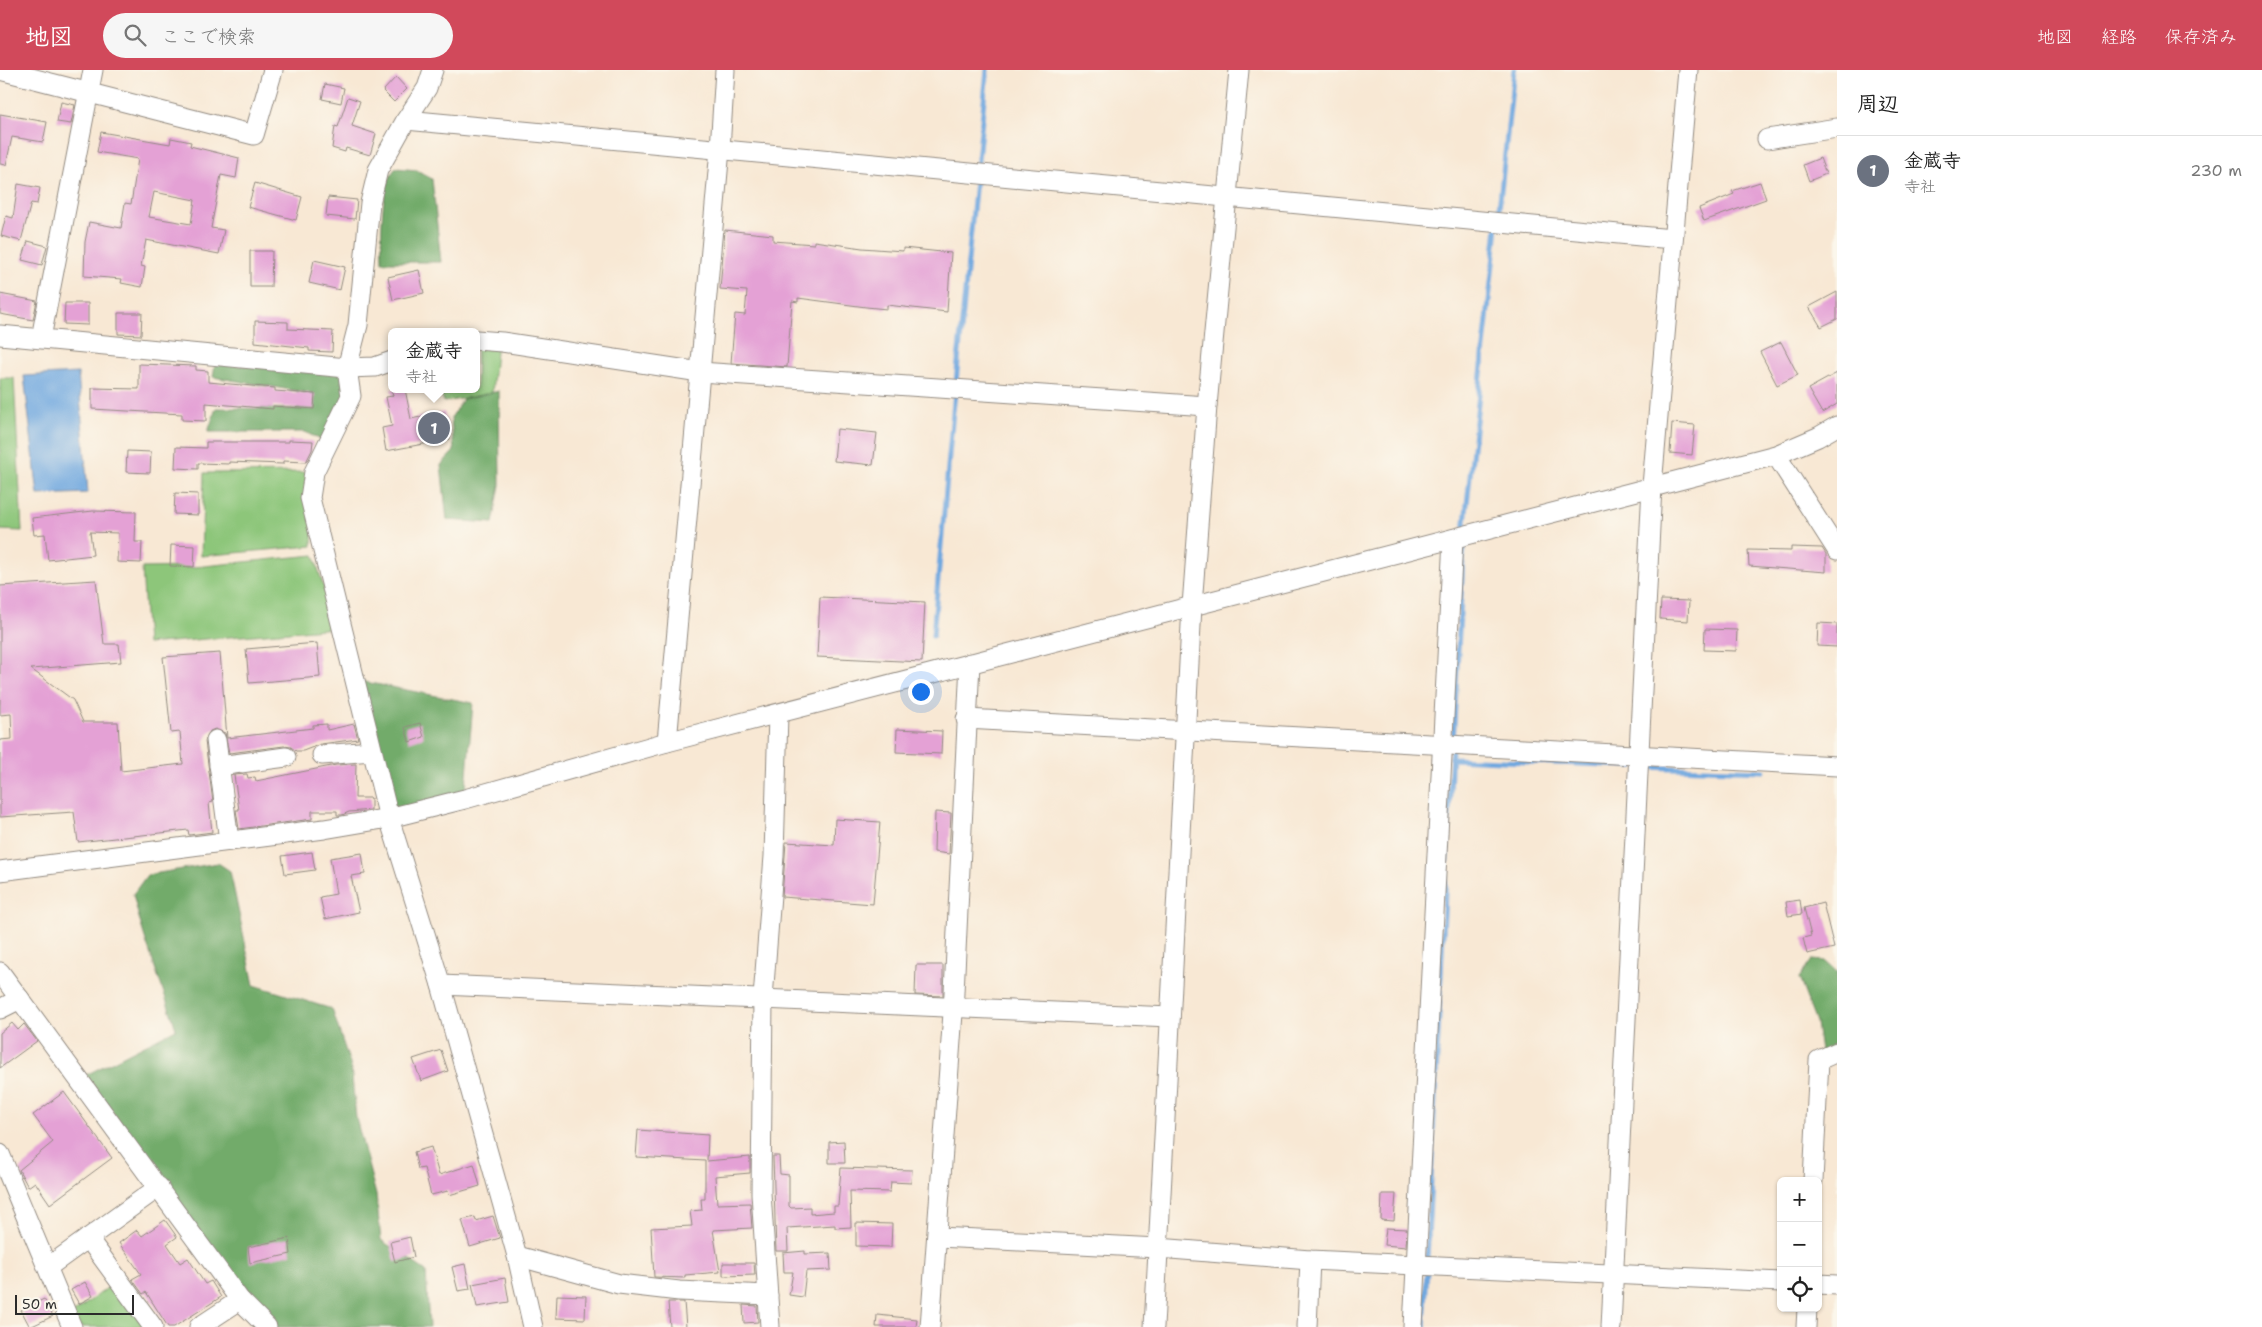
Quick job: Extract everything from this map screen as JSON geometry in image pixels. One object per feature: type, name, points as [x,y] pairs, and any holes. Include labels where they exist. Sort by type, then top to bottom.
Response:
[{"type":"street","points":[[0,70],[254,135],[273,70]]},
{"type":"street","points":[[41,338],[93,70]]},
{"type":"street","points":[[433,70],[427,88],[406,120],[378,170],[370,203],[358,325],[347,368],[352,396],[314,472],[310,498],[389,818],[441,986],[517,1256],[533,1327]]},
{"type":"street","points":[[667,742],[720,149],[725,70]]},
{"type":"street","points":[[1154,1327],[1192,606],[1207,406],[1239,70]]},
{"type":"street","points":[[1611,1327],[1652,486],[1688,70]]},
{"type":"street","points":[[406,120],[1672,239]]},
{"type":"street","points":[[1767,139],[1837,128]]},
{"type":"street","points":[[0,335],[347,368],[375,367],[388,362]]},
{"type":"street","points":[[480,340],[700,372],[1207,406]]},
{"type":"street","points":[[0,871],[389,818],[465,800],[667,742],[1776,455],[1818,437],[1837,426]]},
{"type":"street","points":[[1776,455],[1837,550]]},
{"type":"street","points":[[1413,1327],[1441,745],[1453,538]]},
{"type":"street","points":[[930,1327],[938,1237],[953,1008],[970,664]]},
{"type":"street","points":[[770,1327],[761,1193],[763,998],[774,856],[778,714]]},
{"type":"street","points":[[966,719],[1837,766]]},
{"type":"street","points":[[216,740],[229,841]]},
{"type":"street","points":[[322,755],[372,751]]},
{"type":"street","points":[[219,766],[286,757]]},
{"type":"street","points":[[0,972],[240,1300],[267,1327]]},
{"type":"street","points":[[441,986],[763,998],[1170,1017]]},
{"type":"street","points":[[0,1009],[20,999]]},
{"type":"street","points":[[1813,1177],[1819,1060],[1837,1052]]},
{"type":"street","points":[[0,1154],[72,1327]]},
{"type":"street","points":[[48,1267],[159,1188]]},
{"type":"street","points":[[938,1237],[1158,1248],[1310,1260],[1777,1282]]},
{"type":"street","points":[[88,1238],[153,1327]]},
{"type":"street","points":[[517,1256],[619,1284],[679,1291],[768,1295]]},
{"type":"street","points":[[1307,1327],[1310,1260]]},
{"type":"street","points":[[1822,1284],[1837,1285]]},
{"type":"street","points":[[199,1327],[240,1300]]},
{"type":"street","points":[[1806,1312],[1806,1327]]},
{"type":"green space","points":[[396,168],[417,170],[432,179],[441,262],[382,262],[384,198],[391,175]]},
{"type":"green space","points":[[480,340],[497,342],[492,393],[444,402],[441,393],[480,393]]},
{"type":"green space","points":[[215,364],[343,372],[351,396],[327,443],[305,432],[208,432],[216,408],[314,409],[315,394],[213,377]]},
{"type":"green space","points":[[0,378],[14,378],[22,531],[0,530]]},
{"type":"green space","points":[[499,391],[500,485],[493,523],[447,520],[441,465],[454,451],[451,418],[463,399]]},
{"type":"green space","points":[[314,472],[312,546],[201,556],[204,473]]},
{"type":"green space","points":[[314,555],[336,628],[147,644],[142,568],[194,567]]},
{"type":"green space","points":[[355,680],[473,703],[465,799],[389,818]]},
{"type":"green space","points":[[218,863],[230,871],[254,985],[332,1009],[351,1067],[356,1118],[376,1195],[381,1240],[426,1271],[429,1327],[267,1327],[86,1075],[176,1029],[147,945],[133,894],[147,875]]},
{"type":"green space","points":[[1812,960],[1825,961],[1837,972],[1837,1053],[1821,1059],[1816,1023],[1799,978]]},
{"type":"green space","points":[[118,1280],[148,1327],[72,1327],[68,1317]]},
{"type":"water","points":[[78,373],[88,493],[38,495],[24,376]]},
{"type":"building","points":[[396,77],[407,89],[394,102],[383,91]]},
{"type":"building","points":[[325,84],[344,88],[341,103],[322,99]]},
{"type":"building","points":[[348,97],[360,101],[352,126],[376,134],[370,155],[346,148],[345,152],[332,148],[335,126],[338,127]]},
{"type":"building","points":[[61,102],[75,105],[71,124],[57,122]]},
{"type":"building","points":[[0,114],[47,122],[43,142],[12,137],[6,165],[0,164]]},
{"type":"building","points":[[101,132],[170,144],[171,138],[191,142],[190,146],[239,158],[236,178],[221,175],[211,228],[224,230],[219,254],[146,240],[141,266],[145,267],[142,287],[121,283],[122,279],[84,276],[85,242],[89,222],[121,228],[125,203],[131,204],[138,159],[97,152]],"holes":[[[154,192],[195,200],[191,224],[149,217]]]},
{"type":"building","points":[[1820,158],[1826,174],[1809,181],[1803,165]]},
{"type":"building","points":[[1760,182],[1766,199],[1704,221],[1699,208],[1734,194],[1732,191]]},
{"type":"building","points":[[255,183],[302,197],[296,220],[248,207]]},
{"type":"building","points":[[18,184],[40,188],[37,204],[31,203],[21,241],[1,236],[6,216],[13,218]]},
{"type":"building","points":[[328,197],[357,200],[355,219],[326,216]]},
{"type":"building","points":[[725,230],[773,235],[773,241],[814,244],[814,241],[862,248],[903,251],[903,248],[951,253],[947,312],[887,305],[887,309],[798,298],[798,302],[792,301],[787,367],[731,363],[735,314],[745,315],[747,291],[720,289]]},
{"type":"building","points":[[28,241],[47,246],[42,265],[22,260]]},
{"type":"building","points":[[250,251],[272,251],[271,287],[250,287]]},
{"type":"building","points":[[314,260],[345,267],[340,290],[309,283]]},
{"type":"building","points":[[419,270],[424,293],[393,300],[388,277]]},
{"type":"building","points":[[1837,292],[1837,319],[1821,327],[1809,307]]},
{"type":"building","points":[[0,294],[37,301],[33,320],[0,314]]},
{"type":"building","points":[[65,303],[88,303],[88,325],[64,324]]},
{"type":"building","points":[[118,313],[142,313],[141,335],[118,334]]},
{"type":"building","points":[[255,321],[288,322],[288,329],[333,331],[332,352],[309,351],[309,348],[255,342]]},
{"type":"building","points":[[1781,342],[1798,375],[1777,385],[1760,352]]},
{"type":"building","points":[[139,364],[196,366],[196,370],[208,371],[208,382],[275,388],[275,391],[315,394],[314,409],[273,406],[273,409],[206,403],[206,421],[182,420],[182,414],[92,409],[92,388],[139,389]]},
{"type":"building","points":[[1837,373],[1837,404],[1822,413],[1808,389]]},
{"type":"building","points":[[392,393],[406,393],[411,419],[444,412],[450,439],[386,451],[382,428],[392,426],[386,397],[393,396]]},
{"type":"building","points":[[1672,423],[1695,425],[1692,455],[1670,453]]},
{"type":"building","points":[[837,429],[877,433],[873,465],[834,461]]},
{"type":"building","points":[[289,440],[313,441],[312,450],[306,462],[283,461],[283,464],[198,463],[198,469],[175,468],[176,447],[206,448],[206,442],[289,442]]},
{"type":"building","points":[[127,451],[151,452],[150,473],[126,472]]},
{"type":"building","points":[[175,493],[198,494],[198,515],[174,514]]},
{"type":"building","points":[[93,511],[136,512],[135,542],[142,542],[141,563],[117,562],[118,533],[90,532],[93,555],[48,560],[45,534],[34,535],[32,518]]},
{"type":"building","points":[[171,545],[195,546],[194,567],[170,566]]},
{"type":"building","points":[[1791,547],[1822,548],[1826,554],[1826,572],[1749,566],[1748,550],[1791,551]]},
{"type":"building","points":[[96,580],[104,644],[119,644],[121,662],[31,669],[73,700],[83,722],[118,722],[121,771],[183,764],[180,732],[171,733],[163,657],[220,653],[227,738],[313,728],[313,725],[327,724],[327,730],[354,724],[358,739],[321,744],[303,751],[296,751],[291,747],[284,746],[229,753],[225,733],[215,729],[210,731],[205,741],[213,802],[209,803],[212,832],[189,835],[188,830],[78,842],[74,812],[0,817],[0,740],[12,739],[11,714],[0,715],[0,586]]},
{"type":"building","points":[[820,597],[925,602],[922,662],[817,657]]},
{"type":"building","points":[[1661,600],[1689,601],[1688,621],[1660,619]]},
{"type":"building","points":[[1818,623],[1837,624],[1837,647],[1817,646]]},
{"type":"building","points":[[1705,629],[1737,630],[1736,651],[1704,650]]},
{"type":"building","points":[[317,643],[320,677],[249,683],[246,649]]},
{"type":"building","points":[[420,723],[424,737],[409,742],[405,727]]},
{"type":"building","points":[[897,729],[942,731],[941,754],[896,752]]},
{"type":"building","points":[[356,764],[355,798],[371,798],[371,810],[349,812],[342,815],[337,815],[337,811],[312,811],[312,819],[239,829],[236,810],[239,810],[234,775],[247,774],[248,778],[255,777],[256,781],[336,765]]},
{"type":"building","points":[[935,812],[951,813],[949,854],[934,852]]},
{"type":"building","points":[[835,819],[880,822],[873,904],[782,897],[786,842],[834,845]]},
{"type":"building","points":[[312,852],[315,870],[285,874],[282,856]]},
{"type":"building","points":[[362,853],[365,874],[351,876],[359,912],[325,919],[320,897],[336,894],[330,858]]},
{"type":"building","points":[[1800,900],[1802,914],[1788,916],[1786,902]]},
{"type":"building","points":[[1823,903],[1834,948],[1807,954],[1803,938],[1811,936],[1804,908]]},
{"type":"building","points":[[916,965],[943,965],[943,996],[915,995]]},
{"type":"building","points":[[12,1023],[18,1030],[24,1024],[37,1041],[0,1068],[0,1033]]},
{"type":"building","points":[[441,1050],[448,1071],[421,1081],[413,1059]]},
{"type":"building","points":[[64,1092],[112,1158],[50,1204],[35,1182],[28,1187],[19,1170],[53,1142],[33,1115]]},
{"type":"building","points":[[638,1130],[708,1135],[707,1161],[750,1157],[750,1173],[715,1176],[717,1204],[750,1203],[752,1228],[713,1230],[720,1272],[685,1275],[685,1278],[654,1277],[651,1228],[692,1226],[690,1211],[702,1210],[701,1199],[705,1199],[705,1161],[636,1157]]},
{"type":"building","points":[[844,1141],[845,1163],[829,1163],[829,1142]]},
{"type":"building","points":[[431,1147],[439,1175],[474,1164],[480,1186],[449,1195],[448,1191],[431,1195],[424,1168],[418,1169],[414,1152]]},
{"type":"building","points":[[773,1156],[779,1156],[780,1174],[789,1175],[789,1206],[791,1208],[810,1207],[810,1214],[834,1212],[834,1206],[838,1206],[841,1168],[912,1170],[911,1183],[891,1182],[890,1192],[850,1191],[851,1227],[835,1228],[835,1225],[787,1228],[788,1251],[776,1251]]},
{"type":"building","points":[[1382,1194],[1396,1194],[1394,1221],[1381,1220]]},
{"type":"building","points":[[493,1216],[500,1238],[470,1247],[462,1220],[475,1217],[476,1221]]},
{"type":"building","points":[[165,1220],[177,1237],[167,1244],[180,1263],[188,1258],[205,1284],[211,1281],[221,1297],[174,1327],[168,1327],[146,1292],[143,1294],[132,1279],[141,1274],[119,1243],[137,1230],[142,1236]]},
{"type":"building","points":[[856,1223],[892,1224],[891,1247],[856,1246]]},
{"type":"building","points":[[1386,1228],[1407,1229],[1406,1247],[1384,1245]]},
{"type":"building","points":[[410,1237],[414,1257],[395,1262],[390,1242]]},
{"type":"building","points":[[289,1238],[291,1254],[250,1263],[248,1247]]},
{"type":"building","points":[[805,1251],[805,1254],[830,1253],[831,1270],[806,1271],[803,1297],[789,1295],[793,1272],[784,1272],[783,1253]]},
{"type":"building","points":[[723,1263],[754,1263],[755,1275],[723,1276]]},
{"type":"building","points":[[465,1264],[470,1289],[458,1291],[452,1267]]},
{"type":"building","points":[[505,1278],[509,1302],[477,1307],[472,1284]]},
{"type":"building","points":[[85,1282],[93,1296],[79,1304],[71,1290]]},
{"type":"building","points":[[557,1295],[586,1296],[585,1319],[556,1318]]},
{"type":"building","points":[[44,1299],[53,1316],[30,1327],[21,1310]]},
{"type":"building","points":[[668,1302],[684,1302],[686,1327],[670,1327]]},
{"type":"building","points":[[743,1305],[757,1306],[758,1322],[744,1323]]},
{"type":"building","points":[[877,1315],[917,1319],[916,1327],[876,1327]]},
{"type":"waterway","points":[[933,636],[987,70]]},
{"type":"waterway","points":[[1498,219],[1514,70]]},
{"type":"waterway","points":[[1464,532],[1497,227]]},
{"type":"waterway","points":[[1453,742],[1464,540]]},
{"type":"waterway","points":[[1427,1261],[1452,750]]},
{"type":"waterway","points":[[1452,759],[1634,766]]},
{"type":"waterway","points":[[1642,767],[1764,771]]},
{"type":"waterway","points":[[1424,1327],[1427,1269]]},
{"type":"place","name":"金蔵寺","points":[[434,428]]}]
